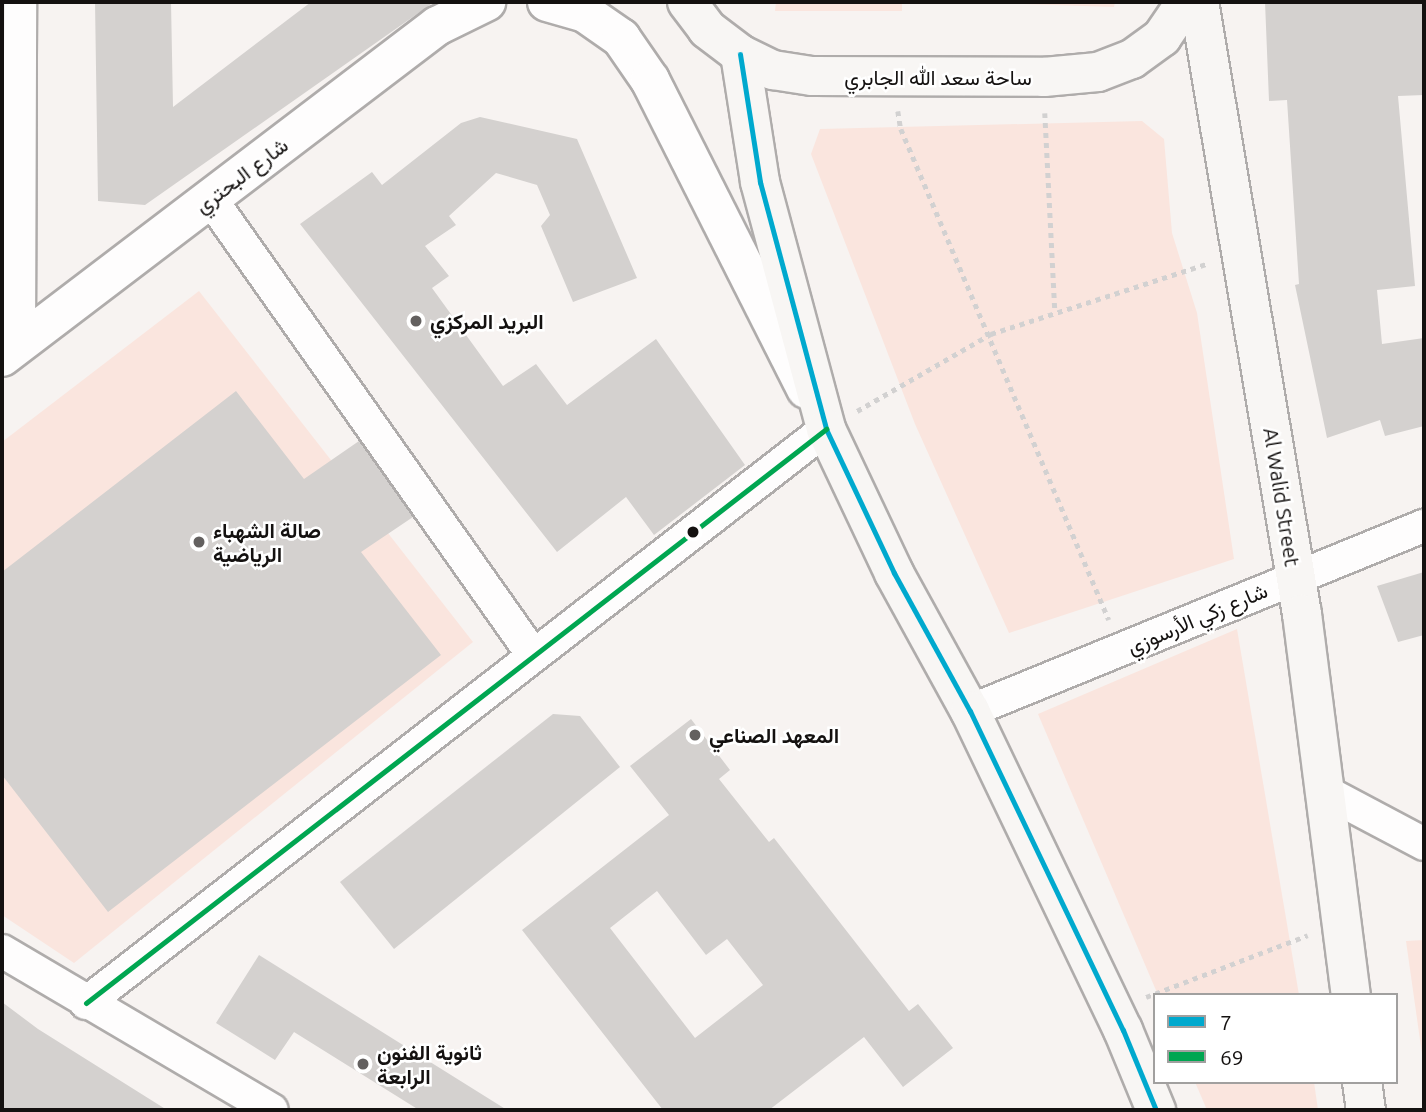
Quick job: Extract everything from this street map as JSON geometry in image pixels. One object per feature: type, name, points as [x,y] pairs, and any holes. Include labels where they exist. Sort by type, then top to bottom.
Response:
[{"type":"main road","name":"شارع البحتري","points":[[10,351],[437,26],[486,2]]},
{"type":"main road","points":[[547,2],[585,13],[621,38],[650,80],[826,429],[894,573],[970,711],[1112,1009],[1156,1110]]},
{"type":"main road","name":"ساحة سعد الله الجابري","points":[[687,2],[707,29],[740,54],[786,72],[891,77],[1044,77],[1098,72],[1132,59],[1162,37],[1186,2]]},
{"type":"main road","name":"Al Walid Street","points":[[1199,2],[1295,578],[1351,993]]},
{"type":"main road","points":[[740,54],[760,182],[826,429]]},
{"type":"main road","points":[[1362,1084],[1366,1110]]},
{"type":"street","points":[[10,351],[20,2]]},
{"type":"street","points":[[210,198],[533,655]]},
{"type":"street","points":[[86,1003],[826,429]]},
{"type":"street","name":"شارع زكي الأرسوزي","points":[[970,711],[1424,526]]},
{"type":"street","points":[[1324,791],[1424,844]]},
{"type":"street","points":[[2,951],[86,1003],[272,1110]]},
{"type":"path","points":[[891,77],[901,130],[991,334],[1121,650]]},
{"type":"path","points":[[1044,77],[1055,312]]},
{"type":"path","points":[[826,429],[991,334],[1241,252]]},
{"type":"path","points":[[1154,993],[1341,922]]},
{"type":"path","points":[[1112,1009],[1153,993]]},
{"type":"shaded area","points":[[776,2],[902,2],[902,11],[775,11]]},
{"type":"shaded area","points":[[968,2],[1115,2],[1114,7]]},
{"type":"shaded area","points":[[1142,121],[1164,139],[1172,233],[1197,313],[1234,559],[1009,633],[915,424],[811,154],[820,129]]},
{"type":"shaded area","name":"صالة الشهباء الرياضية","points":[[199,291],[473,642],[74,963],[2,915],[2,442]]},
{"type":"shaded area","points":[[1237,629],[1299,993],[1157,993],[1038,714]]},
{"type":"shaded area","points":[[1424,940],[1424,1068],[1406,941]]},
{"type":"shaded area","points":[[1196,1084],[1314,1084],[1318,1110],[1207,1110]]},
{"type":"building","points":[[95,2],[171,2],[173,107],[311,2],[434,2],[145,205],[98,201]]},
{"type":"building","points":[[1265,2],[1424,2],[1424,95],[1398,96],[1415,286],[1377,290],[1382,344],[1424,338],[1424,426],[1385,436],[1380,420],[1327,438],[1295,285],[1299,284],[1287,100],[1269,101]]},
{"type":"building","name":"البريد المركزي","points":[[480,117],[577,139],[637,278],[573,302],[541,226],[550,215],[537,185],[496,173],[449,216],[456,225],[425,246],[449,276],[432,288],[503,386],[536,364],[567,405],[656,339],[745,465],[654,535],[626,497],[557,552],[300,224],[372,172],[382,185],[461,123]]},
{"type":"building","name":"صالة الشهباء الرياضية","points":[[236,391],[304,479],[359,441],[413,517],[361,552],[441,655],[108,912],[2,775],[2,572]]},
{"type":"building","points":[[1424,572],[1424,635],[1398,642],[1377,586]]},
{"type":"building","points":[[553,714],[580,716],[620,767],[394,949],[340,882]]},
{"type":"building","points":[[691,719],[730,770],[719,779],[769,842],[774,838],[909,1011],[918,1004],[953,1048],[903,1087],[864,1037],[769,1110],[663,1110],[522,930],[669,815],[630,766]],"holes":[[[657,891],[706,955],[727,939],[763,985],[695,1038],[610,928]]]},
{"type":"building","points":[[259,955],[507,1110],[419,1110],[294,1032],[275,1060],[216,1023]]},
{"type":"building","points":[[2,1002],[38,1029],[167,1110],[2,1110]]},
{"type":"transit line","name":"7","points":[[740,54],[760,182],[826,429],[894,573],[970,711],[1123,1030],[1156,1110]]},
{"type":"transit line","name":"69","points":[[86,1003],[826,429]]},
{"type":"place","name":"البريد المركزي","points":[[416,321]]},
{"type":"place","name":"صالة الشهباء الرياضية","points":[[199,542]]},
{"type":"place","name":"المعهد الصناعي","points":[[695,735]]},
{"type":"place","name":"ثانوية الفنون الرابعة","points":[[363,1064]]}]
